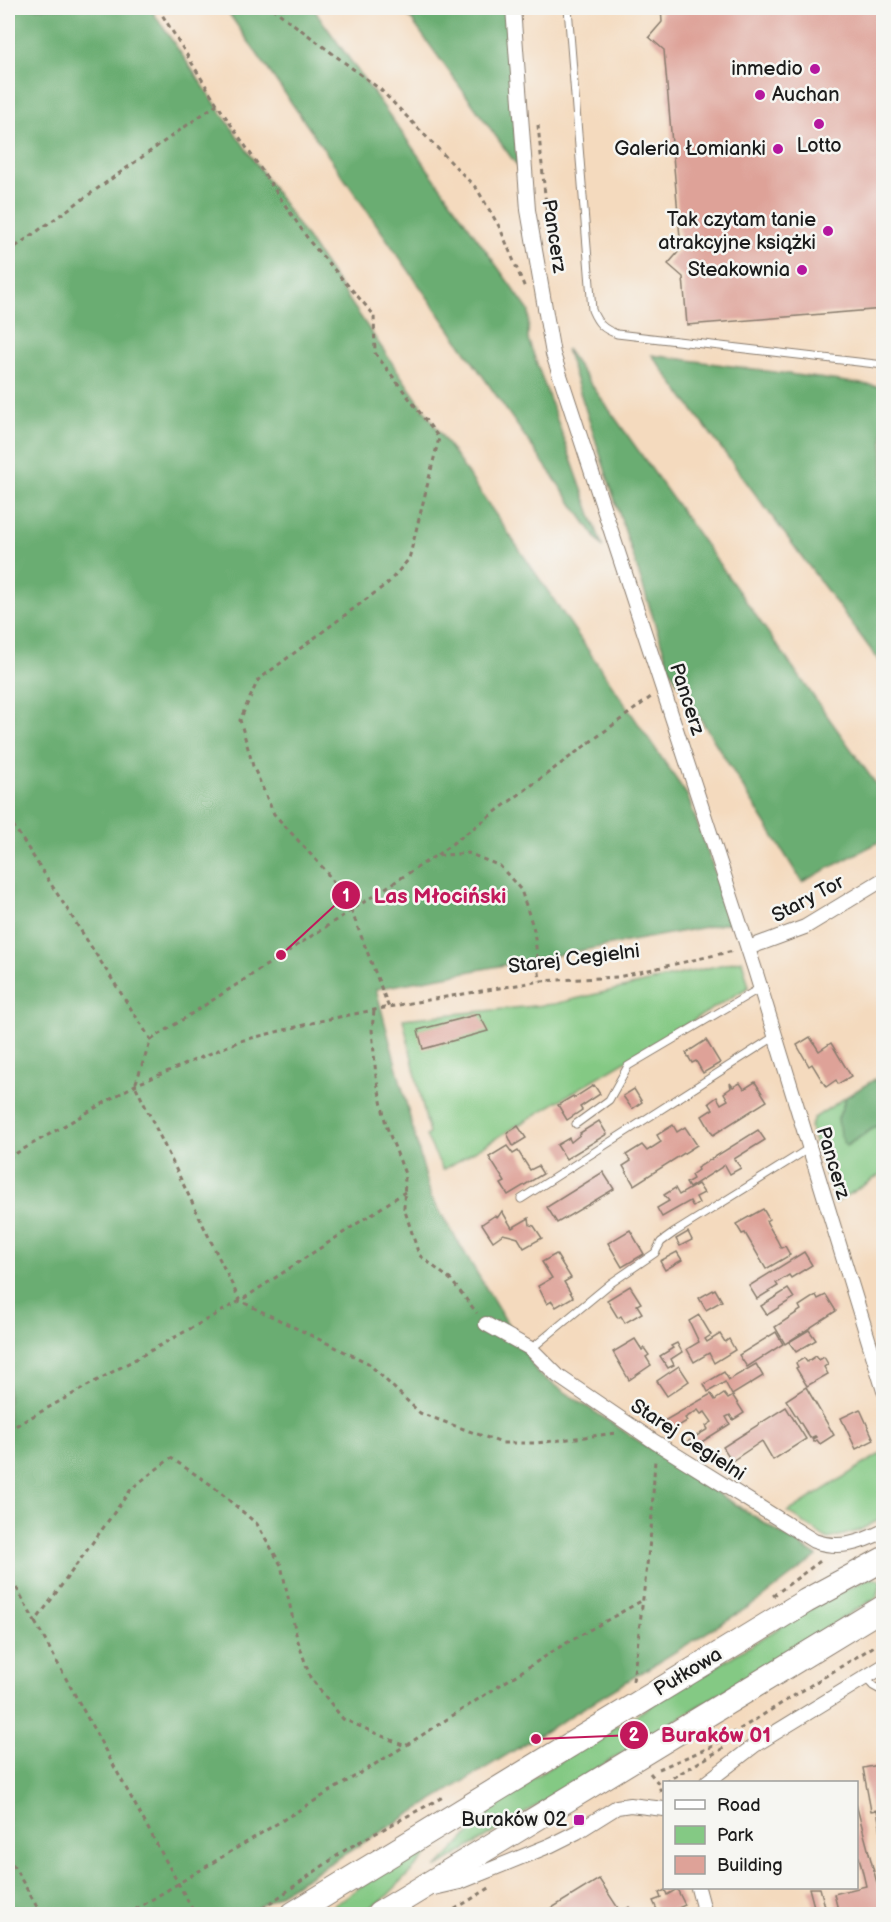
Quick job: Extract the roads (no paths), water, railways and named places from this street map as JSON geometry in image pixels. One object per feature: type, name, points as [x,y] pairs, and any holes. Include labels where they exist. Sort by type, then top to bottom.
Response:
[{"type":"highway","name":"Pułkowa","points":[[293,1914],[796,1606],[877,1563]]},
{"type":"highway","points":[[379,1914],[884,1607]]},
{"type":"street","name":"Pancerz","points":[[513,8],[528,210],[553,354],[748,948],[884,1391]]},
{"type":"street","name":"Stary Tor","points":[[748,948],[805,927],[884,879]]},
{"type":"street","name":"Starej Cegielni","points":[[486,1324],[531,1349],[558,1376],[655,1442],[806,1537],[822,1544],[838,1546],[866,1540],[884,1531]]},
{"type":"street","points":[[708,1781],[754,1746],[884,1666]]},
{"type":"street","points":[[414,1893],[460,1882],[551,1845],[577,1832],[616,1807],[630,1805],[663,1809]]},
{"type":"street","points":[[699,1889],[705,1914]]},
{"type":"lane","points":[[568,8],[592,310],[597,322],[604,329],[617,334],[884,365]]},
{"type":"lane","points":[[576,1125],[609,1100],[628,1066],[760,988]]},
{"type":"lane","points":[[521,1199],[774,1037]]},
{"type":"lane","points":[[531,1349],[611,1283],[655,1253],[661,1242],[808,1149]]},
{"type":"lane","points":[[865,1677],[873,1686],[884,1692]]},
{"type":"place","name":"inmedio","points":[[815,69]]},
{"type":"place","name":"Auchan","points":[[760,95]]},
{"type":"place","name":"Lotto","points":[[819,124]]},
{"type":"place","name":"Galeria Łomianki","points":[[778,149]]},
{"type":"place","name":"Tak czytam tanie atrakcyjne książki","points":[[828,231]]},
{"type":"place","name":"Steakownia","points":[[802,270]]},
{"type":"place","name":"Las Młociński","points":[[281,955]]},
{"type":"place","name":"Buraków 01","points":[[536,1739]]},
{"type":"place","name":"Buraków 02","points":[[579,1820]]}]
